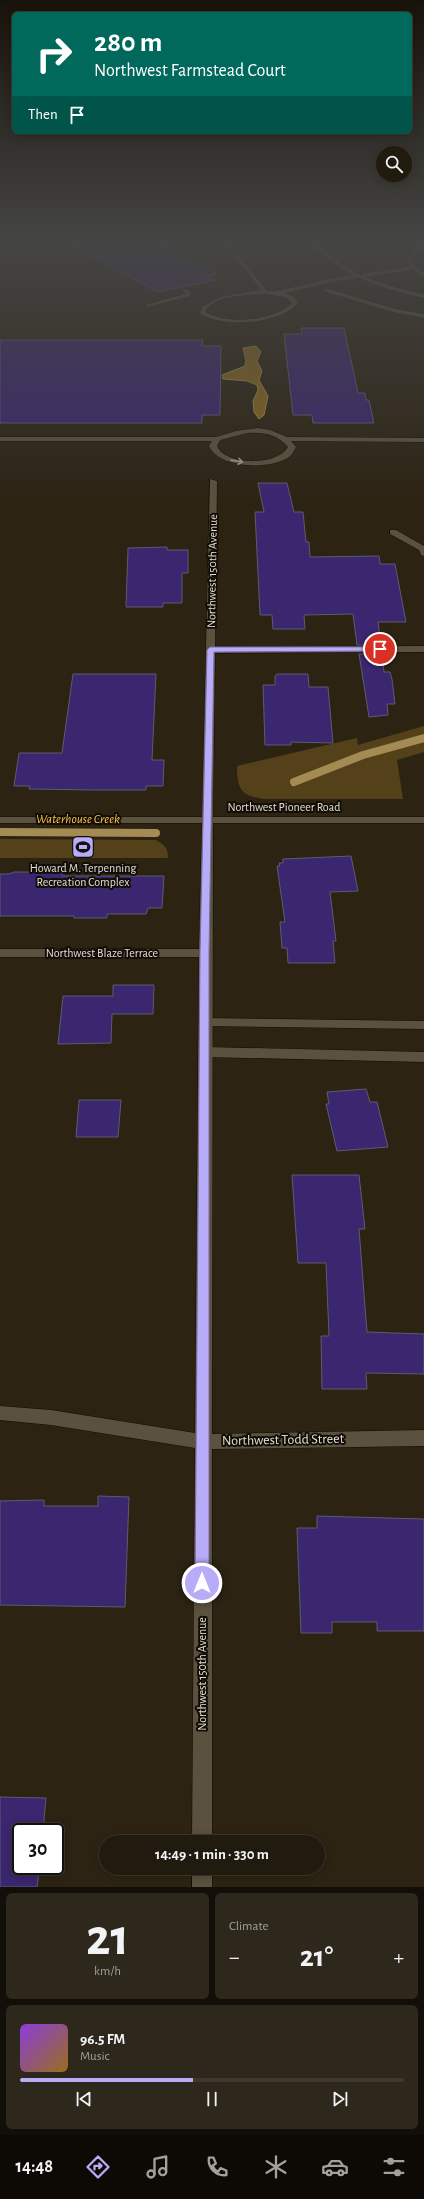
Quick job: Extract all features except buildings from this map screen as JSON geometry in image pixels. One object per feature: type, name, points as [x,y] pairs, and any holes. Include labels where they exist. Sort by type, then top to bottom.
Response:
[{"type":"street","points":[[0,439],[217,439],[231,433],[252,431],[272,433],[287,439],[424,440]]},
{"type":"street","points":[[217,439],[212,446],[217,454],[230,460],[251,463],[272,461],[287,455],[292,447],[287,439]]},
{"type":"street","name":"Northwest 150th Avenue","points":[[202,1835],[205,953],[213,481]]},
{"type":"street","points":[[393,532],[423,549],[424,553]]},
{"type":"street","points":[[210,650],[424,649]]},
{"type":"street","name":"Northwest Pioneer Road","points":[[0,820],[424,820]]},
{"type":"street","name":"Northwest Blaze Terrace","points":[[0,954],[205,953]]},
{"type":"street","points":[[205,1022],[424,1025]]},
{"type":"street","points":[[205,1052],[424,1057]]},
{"type":"street","name":"Northwest Todd Street","points":[[0,1413],[57,1417],[168,1438],[203,1442],[424,1438]]},
{"type":"street","points":[[202,1875],[202,1887]]},
{"type":"shaded area","points":[[256,346],[261,352],[257,361],[262,371],[259,380],[268,396],[264,415],[259,419],[254,412],[253,401],[258,390],[257,385],[247,381],[223,379],[222,375],[245,366],[246,361],[243,348]]},
{"type":"shaded area","points":[[424,726],[424,752],[397,760],[403,799],[264,799],[250,796],[239,786],[237,766],[357,738],[358,745]]},
{"type":"shaded area","name":"Howard M. Terpenning Recreation Complex","points":[[0,839],[156,840],[165,847],[168,858],[0,858]]},
{"type":"waterway","name":"Waterhouse Creek","points":[[294,782],[363,755],[424,738]]},
{"type":"waterway","name":"Waterhouse Creek","points":[[0,832],[156,833]]},
{"type":"place","name":"Howard M. Terpenning Recreation Complex","points":[[83,847]]},
{"type":"route","points":[[202,1583],[205,953],[210,650],[380,649]]}]
